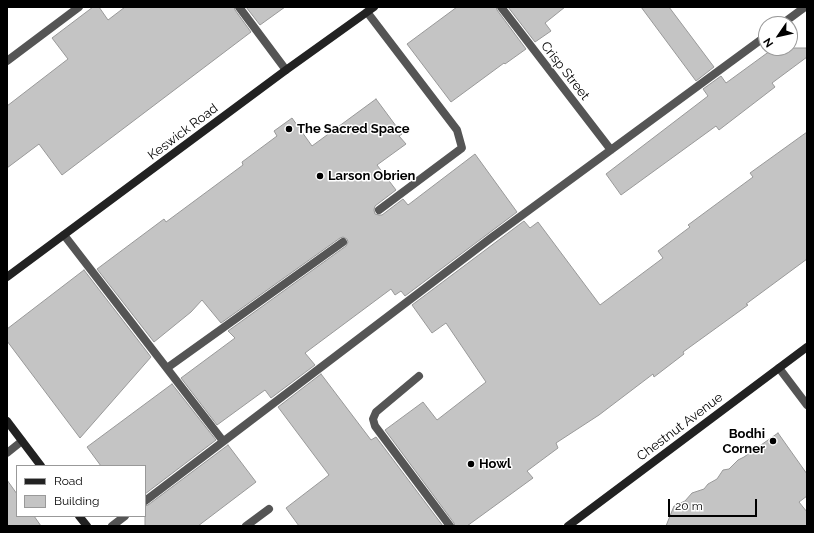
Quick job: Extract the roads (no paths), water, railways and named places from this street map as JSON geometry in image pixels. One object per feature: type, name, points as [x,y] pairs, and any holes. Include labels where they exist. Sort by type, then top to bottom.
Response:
[{"type":"street","points":[[7,61],[79,7]]},
{"type":"street","points":[[239,7],[286,70]]},
{"type":"street","name":"Crisp Street","points":[[501,7],[611,150]]},
{"type":"street","points":[[793,16],[805,7]]},
{"type":"street","points":[[370,9],[457,130],[462,148],[379,210]]},
{"type":"street","name":"Keswick Road","points":[[7,277],[370,9]]},
{"type":"street","points":[[146,500],[491,238],[758,42]]},
{"type":"street","points":[[64,235],[224,441]]},
{"type":"street","points":[[167,368],[342,242]]},
{"type":"street","name":"Chestnut Avenue","points":[[568,526],[807,347]]},
{"type":"street","points":[[779,368],[807,405]]},
{"type":"street","points":[[419,376],[376,412],[373,419],[375,426],[450,526]]},
{"type":"street","points":[[7,421],[40,465]]},
{"type":"street","points":[[7,453],[22,441]]},
{"type":"street","points":[[246,526],[269,509]]},
{"type":"street","points":[[80,517],[87,526]]},
{"type":"street","points":[[112,526],[124,517]]},
{"type":"place","name":"The Sacred Space","points":[[289,129]]},
{"type":"place","name":"Larson Obrien","points":[[320,176]]},
{"type":"place","name":"Bodhi Corner","points":[[773,441]]},
{"type":"place","name":"Howl","points":[[471,464]]}]
